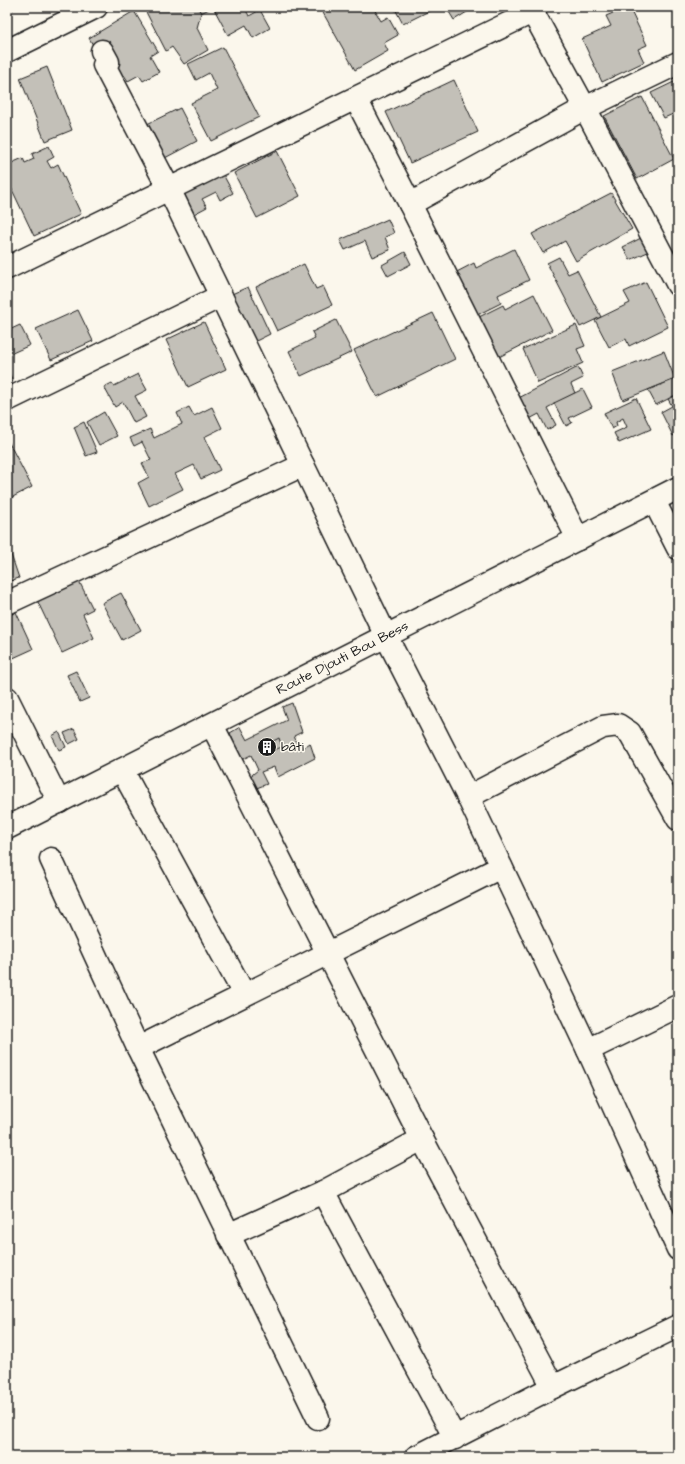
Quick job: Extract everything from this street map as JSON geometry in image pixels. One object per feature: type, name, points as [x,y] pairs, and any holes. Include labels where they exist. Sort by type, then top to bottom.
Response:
[{"type":"street","points":[[7,51],[96,7]]},
{"type":"street","points":[[7,268],[356,99],[531,9],[675,272]]},
{"type":"street","points":[[102,51],[108,62],[104,65],[169,189],[386,636],[468,798],[588,1050],[678,1249]]},
{"type":"street","points":[[410,204],[585,108],[678,63]]},
{"type":"street","points":[[356,99],[578,539]]},
{"type":"street","points":[[7,400],[221,296]]},
{"type":"street","points":[[7,603],[303,465]]},
{"type":"street","name":"Route Djouti Bou Bess","points":[[7,828],[678,488]]},
{"type":"street","points":[[654,501],[678,548]]},
{"type":"street","points":[[7,698],[59,802]]},
{"type":"street","points":[[212,725],[422,1139],[553,1386]]},
{"type":"street","points":[[468,798],[604,727],[618,725],[630,733],[677,813]]},
{"type":"street","points":[[122,770],[244,994]]},
{"type":"street","points":[[51,859],[138,1048],[318,1418]]},
{"type":"street","points":[[138,1048],[501,867]]},
{"type":"street","points":[[588,1050],[678,1006]]},
{"type":"street","points":[[228,1235],[322,1192],[422,1139]]},
{"type":"street","points":[[322,1192],[455,1438]]},
{"type":"street","points":[[416,1457],[553,1386],[678,1326]]},
{"type":"building","points":[[7,7],[16,7],[7,13]]},
{"type":"building","points":[[151,7],[198,7],[201,13],[197,28],[208,50],[184,64],[172,47],[166,51],[145,10]]},
{"type":"building","points":[[198,7],[213,7],[201,13]]},
{"type":"building","points":[[213,7],[248,7],[245,8],[249,16],[260,10],[270,28],[253,38],[246,25],[228,35]]},
{"type":"building","points":[[330,7],[373,7],[381,21],[388,17],[398,35],[384,43],[388,51],[355,70],[322,11]]},
{"type":"building","points":[[394,7],[437,7],[403,24]]},
{"type":"building","points":[[446,7],[475,7],[454,20]]},
{"type":"building","points":[[629,7],[647,45],[638,49],[644,62],[602,82],[582,39],[611,26],[606,16]]},
{"type":"building","points":[[134,11],[158,51],[150,56],[159,72],[143,81],[139,75],[128,81],[124,75],[113,81],[89,38]]},
{"type":"building","points":[[223,47],[259,117],[211,141],[191,103],[217,90],[209,73],[196,80],[188,64]]},
{"type":"building","points":[[47,67],[72,130],[45,141],[20,78]]},
{"type":"building","points":[[454,80],[478,132],[410,163],[386,112]]},
{"type":"building","points":[[678,80],[678,125],[673,114],[664,118],[651,93]]},
{"type":"building","points":[[642,97],[674,159],[637,179],[604,116]]},
{"type":"building","points":[[180,108],[197,141],[163,159],[145,125]]},
{"type":"building","points":[[49,146],[54,157],[47,161],[51,168],[58,164],[81,214],[34,236],[7,179],[7,165],[23,158],[25,163],[34,159],[32,154]]},
{"type":"building","points":[[277,151],[300,196],[257,218],[234,173]]},
{"type":"building","points":[[218,165],[233,193],[220,200],[216,192],[202,199],[207,207],[175,224],[162,194]]},
{"type":"building","points":[[611,193],[632,229],[576,261],[565,241],[543,253],[532,234]]},
{"type":"building","points":[[388,219],[394,233],[385,237],[390,250],[372,257],[365,241],[345,250],[340,240]]},
{"type":"building","points":[[643,237],[650,251],[630,260],[623,247]]},
{"type":"building","points":[[514,249],[529,280],[498,295],[501,303],[477,315],[451,275],[474,263],[476,268]]},
{"type":"building","points":[[405,252],[411,264],[388,276],[382,265]]},
{"type":"building","points":[[559,257],[568,274],[577,270],[601,317],[580,327],[547,263]]},
{"type":"building","points":[[304,264],[316,289],[323,286],[332,305],[277,331],[256,287]]},
{"type":"building","points":[[646,282],[668,327],[629,346],[626,339],[609,347],[595,320],[630,303],[624,292]]},
{"type":"building","points":[[248,287],[270,334],[250,344],[227,296]]},
{"type":"building","points":[[534,294],[552,330],[491,361],[471,321],[503,305],[505,309]]},
{"type":"building","points":[[78,310],[93,341],[51,360],[36,329]]},
{"type":"building","points":[[433,313],[455,359],[377,397],[354,350]]},
{"type":"building","points":[[336,320],[352,352],[301,376],[289,351],[315,338],[312,332]]},
{"type":"building","points":[[204,322],[226,369],[188,387],[166,340]]},
{"type":"building","points":[[20,325],[30,345],[8,355],[7,331]]},
{"type":"building","points":[[576,325],[585,346],[577,349],[583,363],[538,383],[523,349]]},
{"type":"building","points":[[664,351],[675,379],[623,400],[612,372]]},
{"type":"building","points":[[578,367],[583,378],[571,384],[575,393],[547,408],[556,425],[547,430],[539,414],[522,423],[511,402]]},
{"type":"building","points":[[7,369],[13,381],[7,384]]},
{"type":"building","points":[[138,374],[147,390],[135,396],[146,417],[134,423],[123,402],[115,407],[104,387],[112,383],[114,386]]},
{"type":"building","points":[[678,378],[678,394],[656,405],[648,390]]},
{"type":"building","points":[[583,389],[592,407],[569,418],[572,423],[566,426],[554,403]]},
{"type":"building","points":[[676,395],[678,399],[678,433],[673,436],[661,412],[672,406],[668,399]]},
{"type":"building","points":[[636,398],[651,429],[619,443],[614,433],[627,427],[623,418],[616,422],[617,426],[612,429],[604,413]]},
{"type":"building","points":[[189,407],[194,416],[212,407],[222,428],[204,437],[220,470],[201,479],[194,465],[175,474],[183,489],[149,506],[138,483],[149,477],[142,463],[151,460],[142,442],[134,446],[130,438],[150,429],[154,438],[182,424],[177,413]]},
{"type":"building","points":[[104,412],[117,436],[99,445],[87,422]]},
{"type":"building","points":[[84,422],[97,452],[86,456],[74,427]]},
{"type":"building","points":[[7,439],[32,487],[7,500]]},
{"type":"building","points":[[7,543],[19,578],[7,582]]},
{"type":"building","points":[[78,579],[93,609],[83,614],[94,638],[62,653],[36,598]]},
{"type":"building","points":[[121,593],[141,630],[122,640],[102,603]]},
{"type":"building","points":[[16,612],[33,649],[11,659],[7,651],[7,616]]},
{"type":"building","points":[[76,671],[89,698],[80,702],[67,675]]},
{"type":"building","name":"bâti","points":[[292,703],[302,732],[294,736],[300,750],[310,743],[315,758],[278,777],[274,767],[261,772],[267,784],[254,789],[248,778],[258,770],[251,755],[241,760],[230,733],[240,727],[247,740],[287,720],[282,707]]},
{"type":"building","points":[[74,729],[79,739],[69,744],[64,733]]},
{"type":"building","points":[[59,732],[66,747],[59,750],[52,736]]},
{"type":"building","points":[[279,738],[282,747],[263,754],[262,747]]},
{"type":"place","name":"bâti","points":[[267,747]]}]
